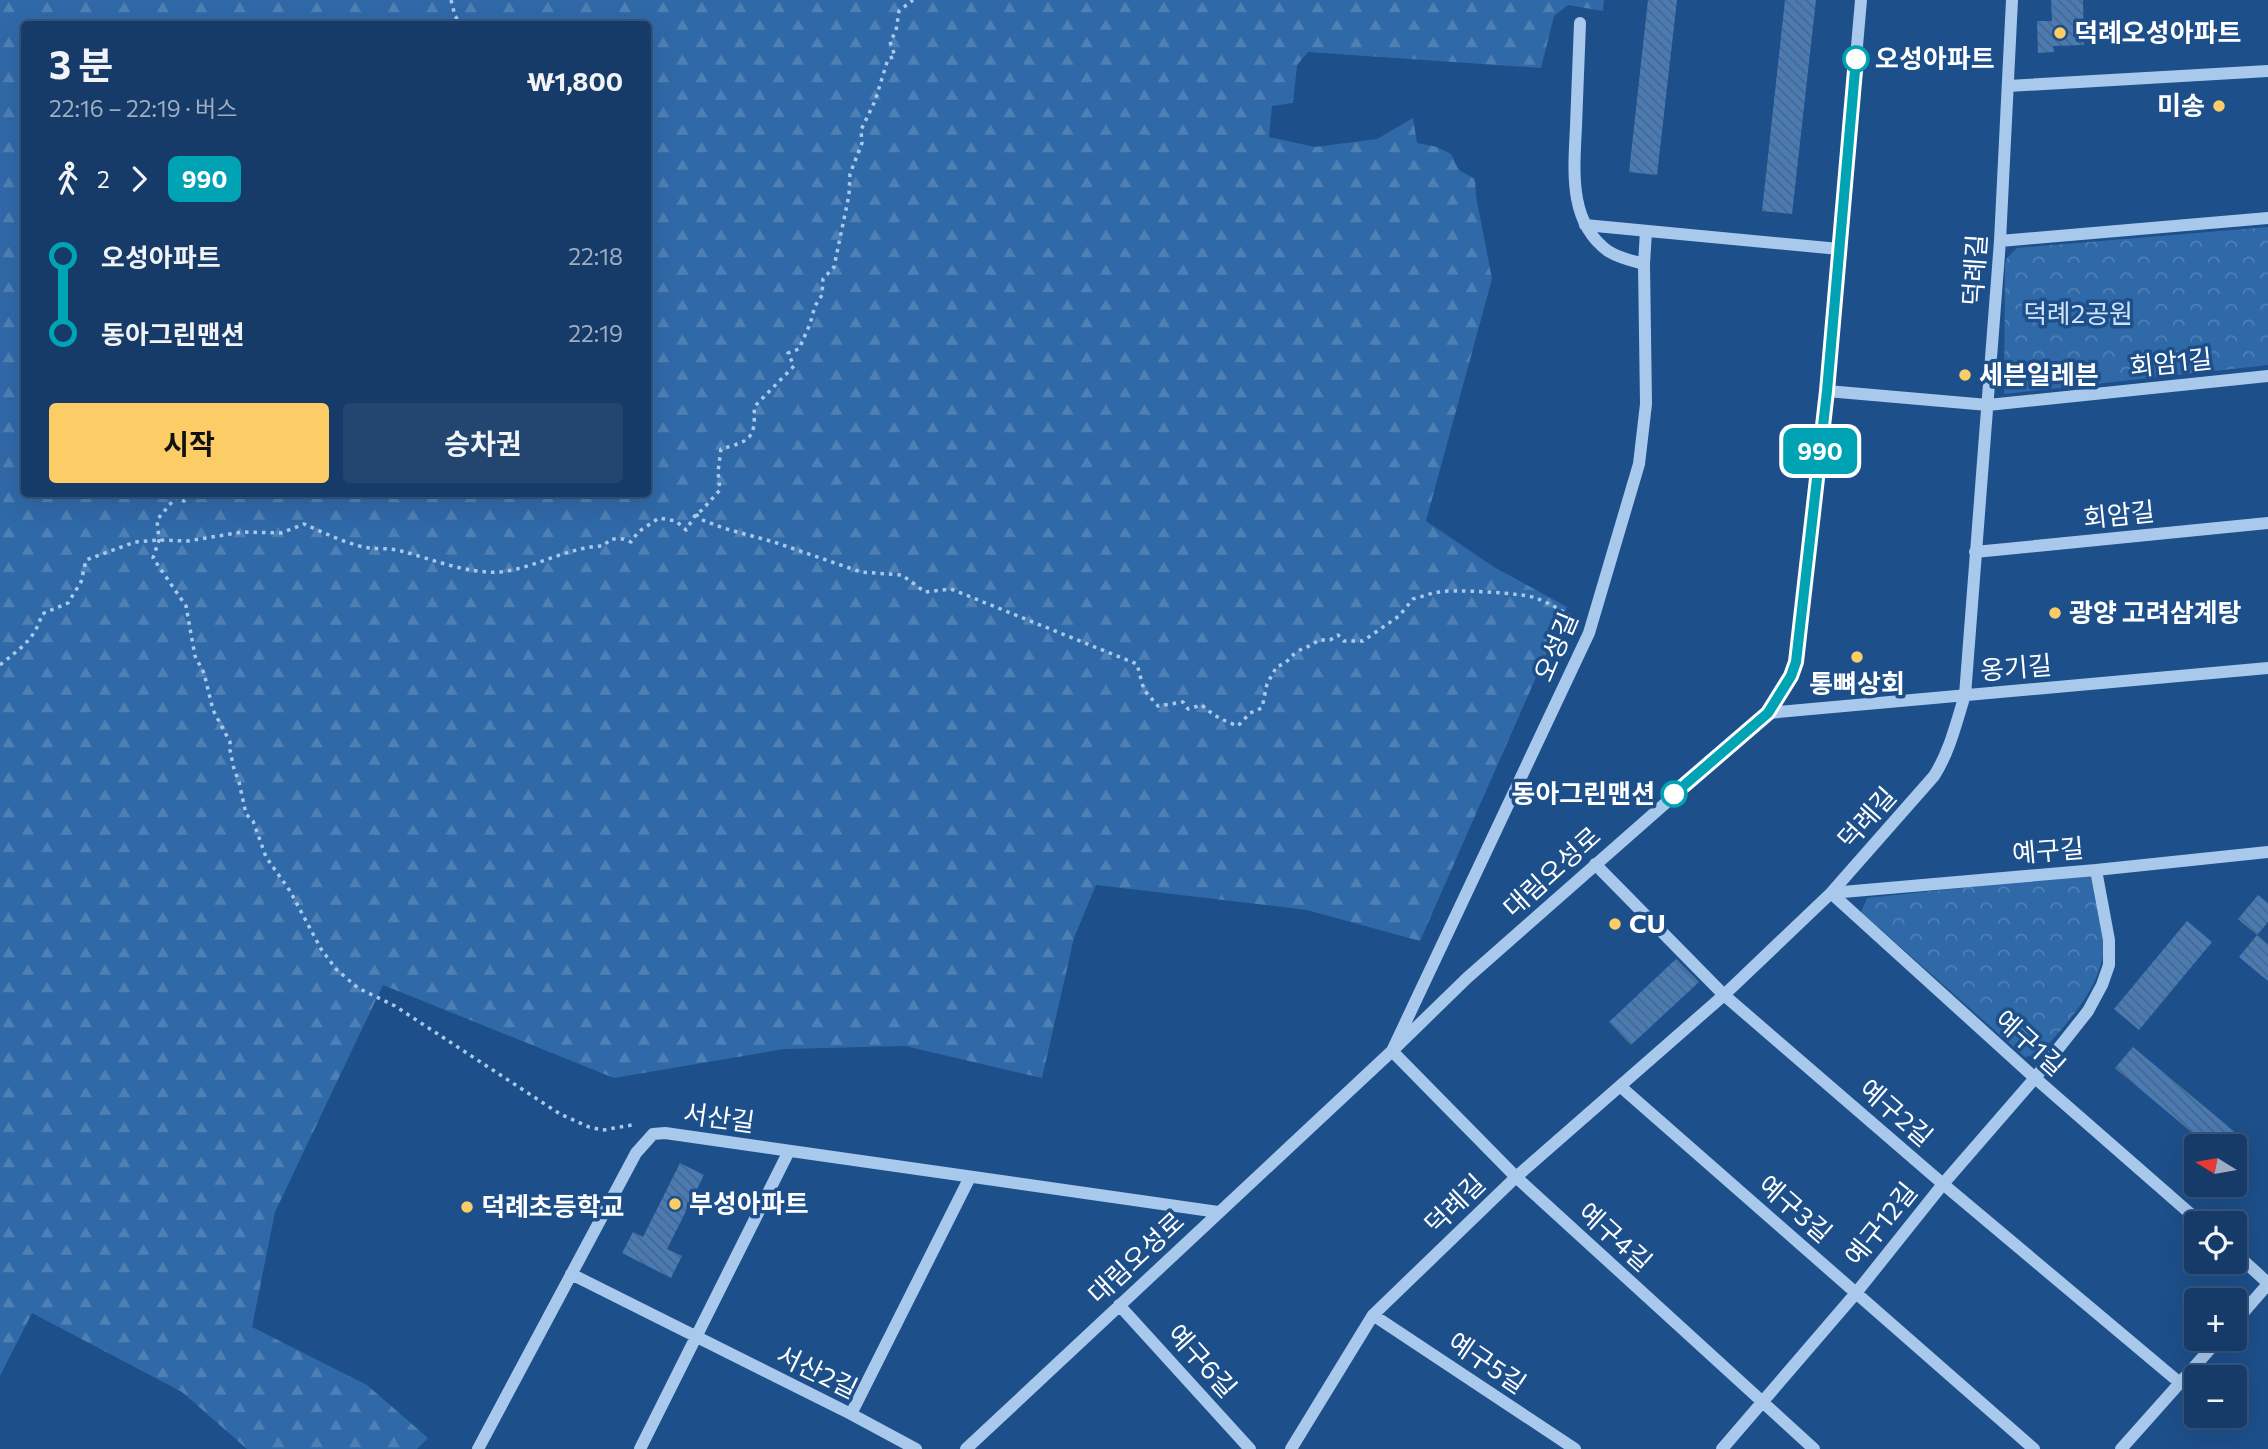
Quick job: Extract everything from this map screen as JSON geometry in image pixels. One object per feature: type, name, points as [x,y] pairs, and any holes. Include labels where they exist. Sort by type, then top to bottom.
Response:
[{"type":"street","name":"대림오성로","points":[[966,1449],[1467,978],[1768,713],[1791,676],[1796,662],[1827,391],[1861,0]]},
{"type":"street","name":"덕례길","points":[[1291,1449],[1373,1315],[1516,1177],[1724,995],[1831,893],[1934,776],[1948,752],[1965,695],[2000,241],[2012,0]]},
{"type":"street","points":[[1580,23],[1574,166],[1576,194],[1585,225],[1594,238],[1622,258],[1644,264]]},
{"type":"street","points":[[2008,86],[2268,71]]},
{"type":"street","points":[[2000,241],[2268,218]]},
{"type":"street","points":[[1585,225],[1839,249]]},
{"type":"street","name":"오성길","points":[[1392,1051],[1590,634],[1639,464],[1646,404],[1646,231]]},
{"type":"street","name":"회암1길","points":[[1827,391],[1988,405],[2268,376]]},
{"type":"street","name":"회암길","points":[[1975,552],[2268,523]]},
{"type":"street","name":"옹기길","points":[[1768,713],[2268,668]]},
{"type":"street","name":"예구길","points":[[1831,893],[2268,852]]},
{"type":"street","name":"예구2길","points":[[1595,864],[1724,995],[2180,1383]]},
{"type":"street","name":"예구12길","points":[[1722,1449],[1856,1293],[2088,1011],[2109,965],[2109,940],[2096,870]]},
{"type":"street","name":"예구1길","points":[[1831,893],[2035,1078],[2188,1211]]},
{"type":"street","name":"예구4길","points":[[1392,1051],[1516,1177],[1814,1449]]},
{"type":"street","name":"예구3길","points":[[1620,1087],[2034,1449]]},
{"type":"street","name":"서산길","points":[[478,1449],[636,1153],[653,1135],[665,1133],[1219,1212]]},
{"type":"street","points":[[640,1449],[789,1151]]},
{"type":"street","points":[[851,1414],[970,1177]]},
{"type":"street","points":[[2247,1264],[2268,1283],[2247,1308]]},
{"type":"street","name":"서산2길","points":[[571,1273],[916,1449]]},
{"type":"street","name":"예구6길","points":[[1119,1304],[1250,1449]]},
{"type":"street","name":"예구5길","points":[[1373,1315],[1575,1449]]},
{"type":"street","points":[[2121,1449],[2209,1351]]},
{"type":"path","points":[[451,0],[459,21]]},
{"type":"path","points":[[0,665],[19,650],[37,630],[42,614],[68,603],[81,582],[86,560],[135,542],[188,541],[242,532],[281,533],[304,524],[338,540],[367,548],[397,550],[440,561],[455,568],[500,572],[526,568],[592,546],[603,546],[611,539],[631,542],[638,532],[659,518],[676,521],[686,530],[696,514],[720,490],[718,472],[721,449],[747,442],[752,436],[755,422],[754,407],[794,366],[788,354],[799,349],[815,306],[822,296],[823,279],[834,267],[849,195],[850,174],[862,143],[862,130],[875,101],[888,59],[895,56],[890,42],[896,31],[899,11],[913,0]]},
{"type":"path","points":[[453,21],[455,16]]},
{"type":"path","points":[[176,497],[157,520],[159,540],[153,558],[186,606],[195,656],[204,673],[213,710],[230,741],[232,760],[246,814],[253,821],[266,857],[290,891],[321,949],[336,969],[358,988],[395,1006],[560,1114],[603,1130],[632,1125]]},
{"type":"path","points":[[696,514],[700,519],[723,528],[774,542],[861,572],[902,575],[925,592],[951,589],[977,599],[1137,664],[1144,690],[1158,706],[1182,702],[1188,709],[1202,705],[1213,716],[1238,726],[1250,713],[1262,708],[1267,684],[1277,666],[1285,664],[1298,650],[1310,647],[1318,639],[1330,640],[1338,635],[1344,641],[1363,641],[1399,616],[1413,598],[1427,597],[1438,592],[1500,593],[1534,597],[1574,619],[1577,632]]},
{"type":"green space","points":[[0,0],[1604,0],[1603,11],[1568,5],[1554,16],[1541,68],[1308,52],[1297,65],[1293,103],[1272,106],[1269,137],[1315,147],[1377,139],[1413,118],[1417,143],[1437,147],[1451,154],[1459,170],[1475,179],[1492,279],[1426,521],[1494,567],[1567,607],[1420,941],[1307,910],[1096,885],[1074,938],[1042,1078],[905,1046],[784,1049],[614,1078],[383,985],[275,1212],[252,1327],[367,1385],[428,1438],[417,1449],[247,1449],[182,1392],[32,1313],[0,1376]]},
{"type":"green space","name":"덕례2공원","points":[[2268,227],[2268,365],[2004,394],[2005,264],[2017,248]]},
{"type":"green space","points":[[2093,874],[2104,935],[2102,960],[2097,975],[2082,1004],[2040,1054],[2025,1057],[1861,912],[1867,898]]},
{"type":"building","points":[[1648,0],[1677,0],[1657,175],[1629,172]]},
{"type":"building","points":[[1785,0],[1816,0],[1792,214],[1762,211]]},
{"type":"building","name":"덕례오성아파트","points":[[2051,0],[2083,0],[2084,45],[2053,46],[2054,52],[2038,53],[2037,21],[2052,21]]},
{"type":"building","points":[[2258,895],[2268,903],[2268,922],[2257,935],[2238,919]]},
{"type":"building","points":[[2187,921],[2212,942],[2139,1030],[2114,1009]]},
{"type":"building","points":[[2257,935],[2268,944],[2268,981],[2239,957]]},
{"type":"building","points":[[1676,959],[1699,982],[1631,1045],[1609,1022]]},
{"type":"building","points":[[2133,1047],[2237,1134],[2194,1134],[2115,1068]]},
{"type":"building","name":"부성아파트","points":[[680,1163],[704,1175],[667,1249],[682,1256],[671,1278],[622,1253],[633,1232],[643,1237]]},
{"type":"bus line","name":"990","points":[[1674,794],[1768,713],[1791,676],[1796,662],[1827,391],[1856,59]]},
{"type":"place","name":"덕례오성아파트","points":[[2060,33]]},
{"type":"place","name":"오성아파트","points":[[1856,59]]},
{"type":"place","name":"미송","points":[[2219,106]]},
{"type":"place","name":"세븐일레븐","points":[[1965,375]]},
{"type":"place","name":"광양 고려삼계탕","points":[[2055,613]]},
{"type":"place","name":"통뼈상회","points":[[1857,657]]},
{"type":"place","name":"동아그린맨션","points":[[1674,794]]},
{"type":"place","name":"CU","points":[[1615,924]]},
{"type":"place","name":"부성아파트","points":[[675,1204]]},
{"type":"place","name":"덕례초등학교","points":[[467,1207]]}]
